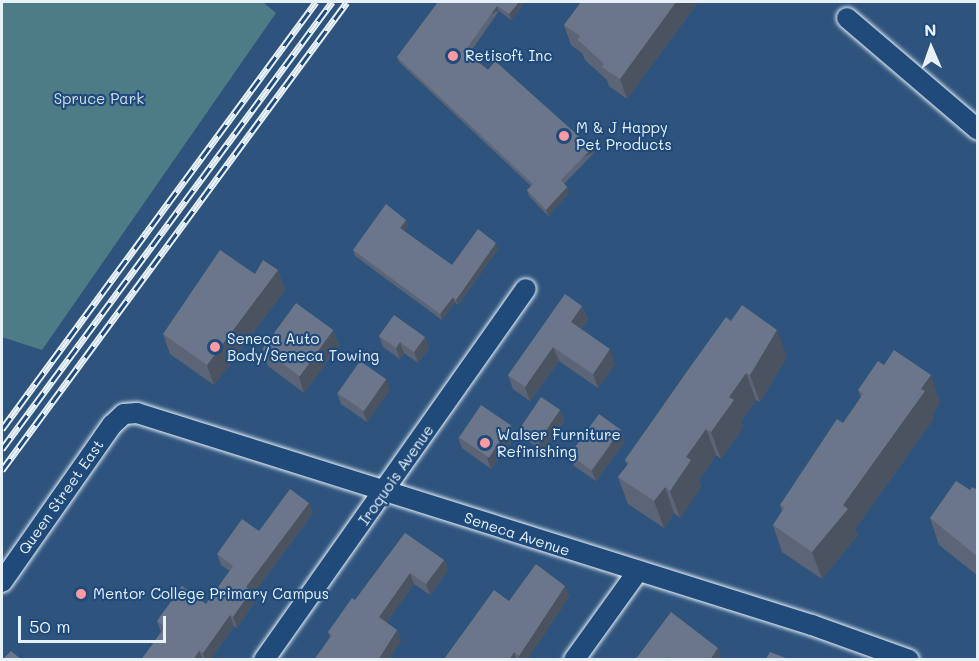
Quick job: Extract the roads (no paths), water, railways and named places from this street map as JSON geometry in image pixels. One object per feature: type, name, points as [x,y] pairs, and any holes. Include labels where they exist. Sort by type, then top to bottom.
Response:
[{"type":"street","points":[[847,18],[978,130]]},
{"type":"street","name":"Iroquois Avenue","points":[[264,660],[526,289]]},
{"type":"street","name":"Seneca Avenue","points":[[124,414],[144,415],[812,625],[906,659]]},
{"type":"street","name":"Queen Street East","points":[[2,582],[112,425],[124,414]]},
{"type":"street","points":[[574,660],[638,571]]},
{"type":"railway","points":[[2,429],[316,2]]},
{"type":"railway","points":[[2,449],[332,2]]},
{"type":"railway","points":[[2,470],[347,2]]},
{"type":"place","name":"Retisoft Inc","points":[[453,56]]},
{"type":"place","name":"M & J Happy Pet Products","points":[[564,136]]},
{"type":"place","name":"Seneca Auto Body/Seneca Towing","points":[[215,347]]},
{"type":"place","name":"Walser Furniture Refinishing","points":[[485,443]]},
{"type":"place","name":"Mentor College Primary Campus","points":[[81,594]]},
{"type":"park label","name":"Spruce Park","points":[[99,99]]}]
